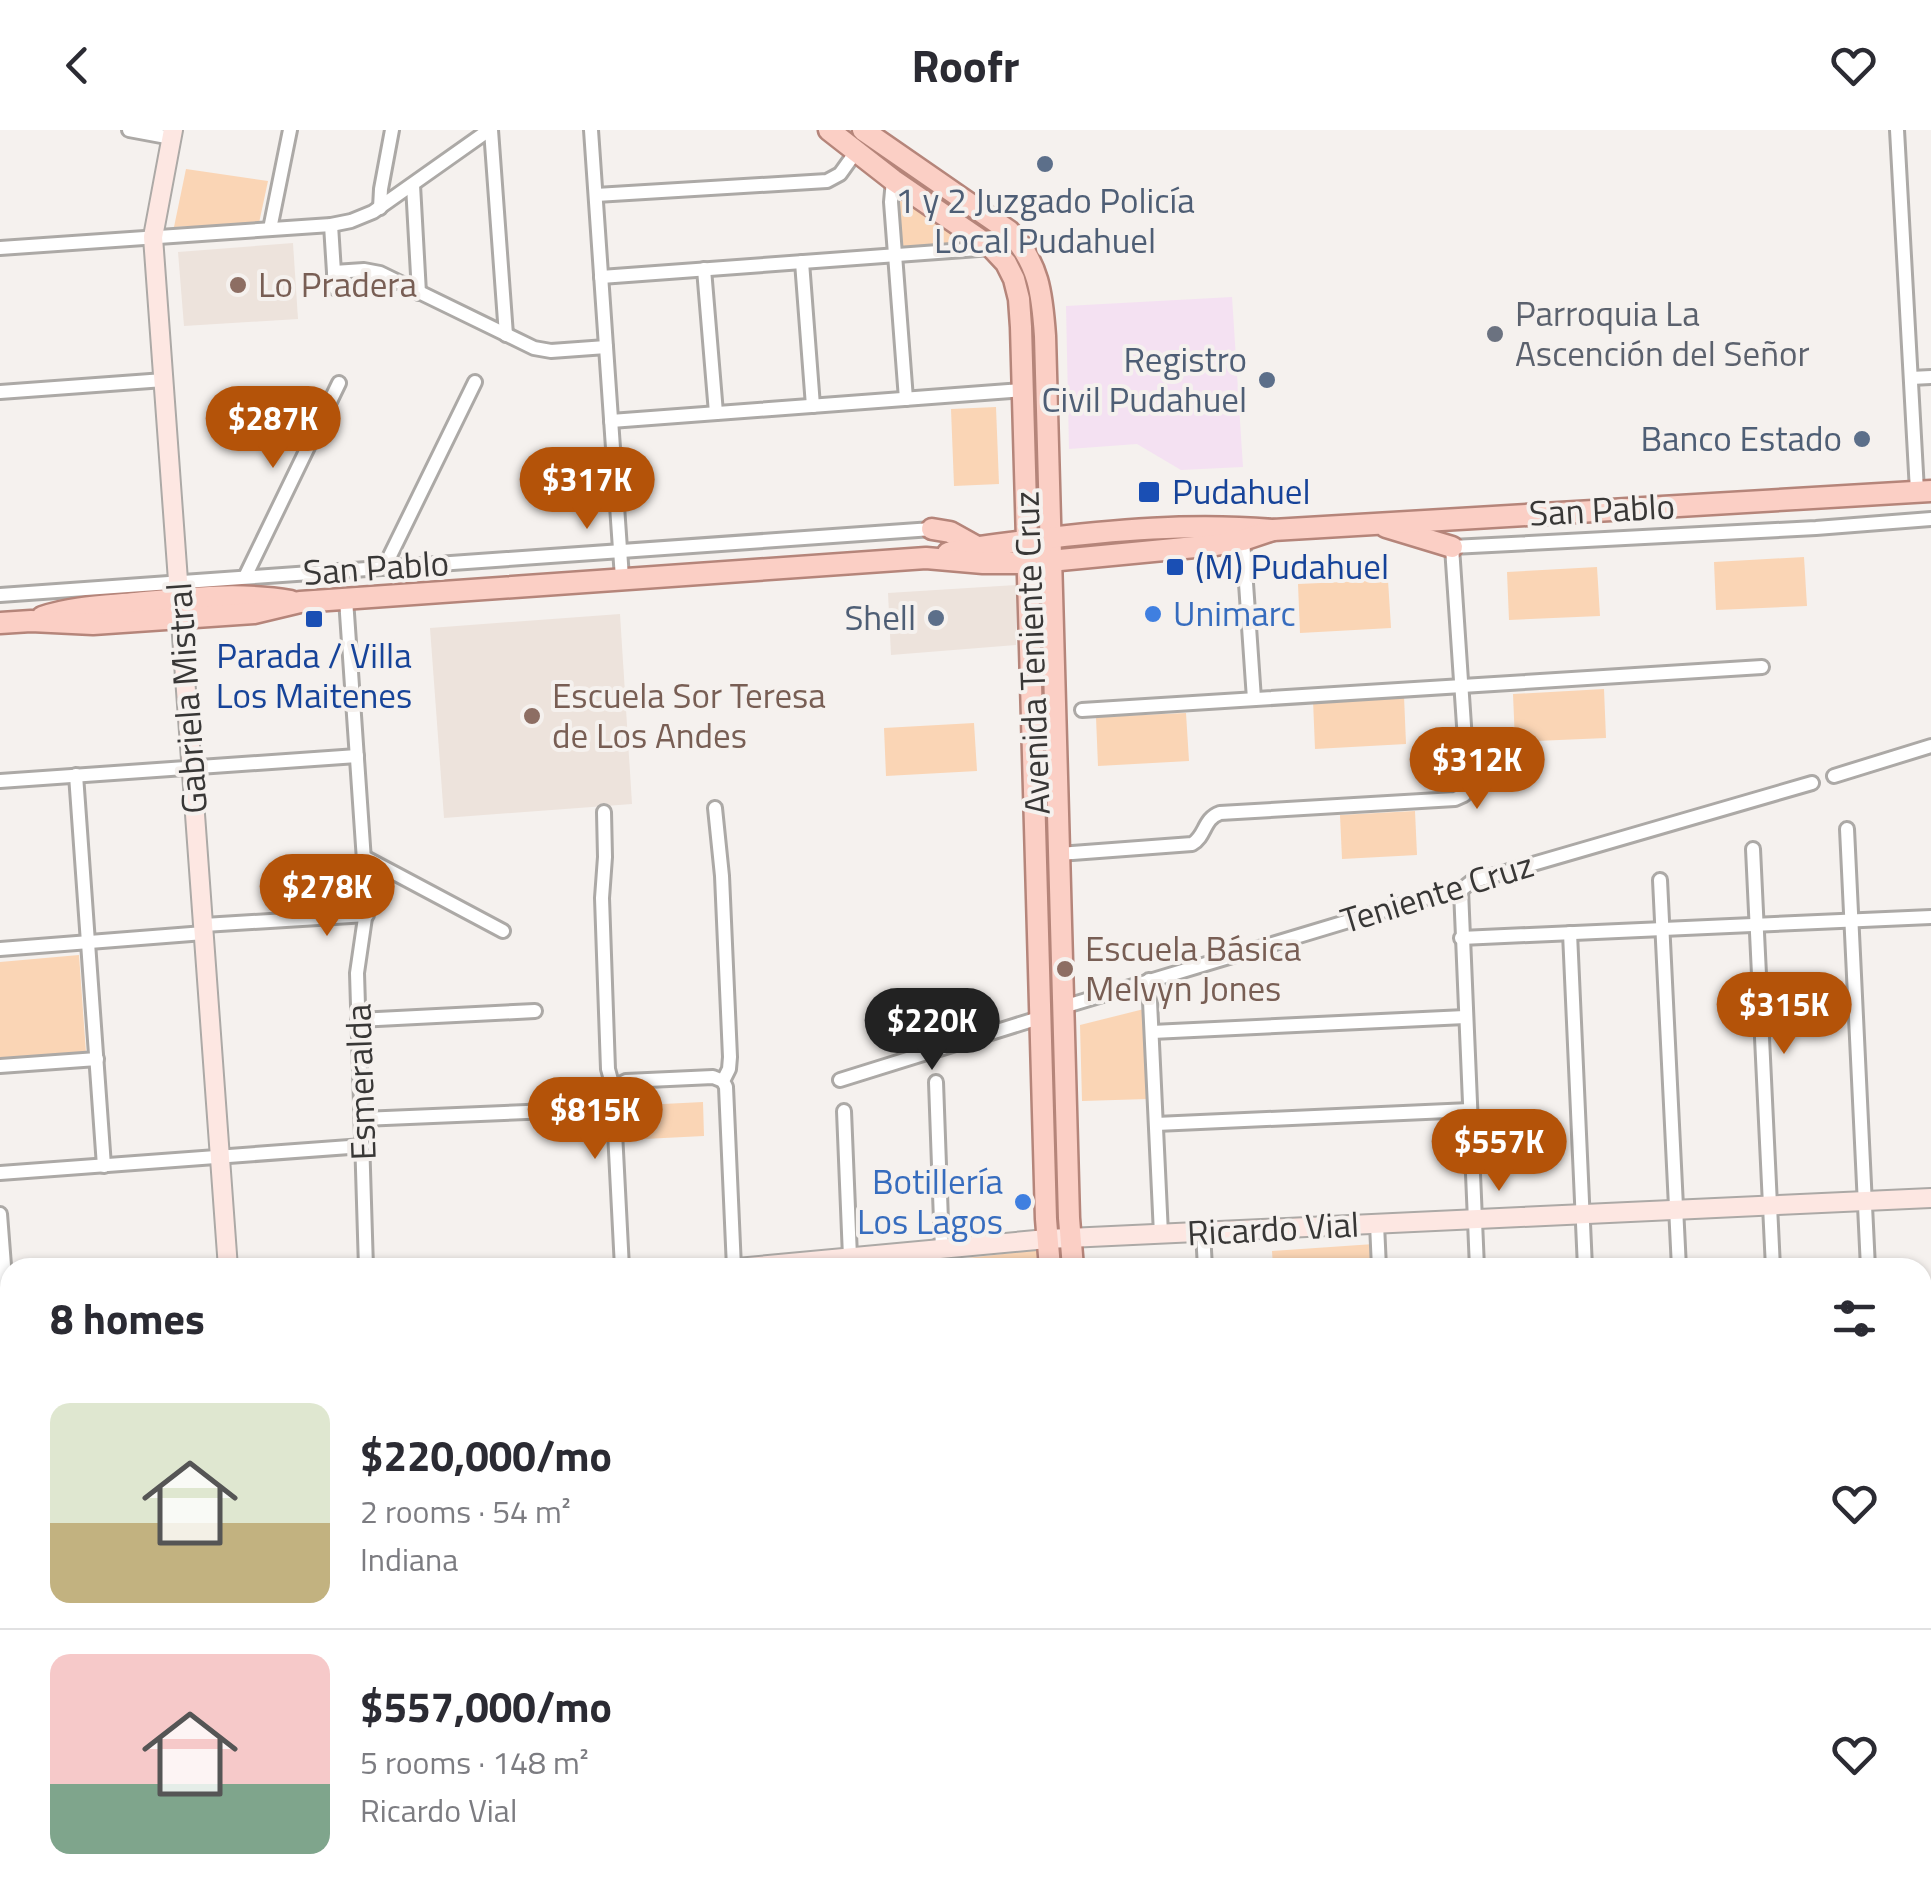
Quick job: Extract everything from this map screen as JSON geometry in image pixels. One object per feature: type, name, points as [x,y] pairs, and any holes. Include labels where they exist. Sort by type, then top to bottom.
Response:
[{"type":"main road","name":"Avenida Teniente Cruz","points":[[829,130],[855,153],[992,248],[1010,270],[1017,288],[1050,912],[1063,1007],[1072,1258]]},
{"type":"main road","name":"Avenida Teniente Cruz","points":[[863,130],[1000,224],[1016,239],[1040,284],[1045,336],[1059,854],[1042,1017],[1049,1258]]},
{"type":"main road","points":[[958,223],[970,204]]},
{"type":"main road","name":"San Pablo","points":[[0,624],[93,624],[180,600],[254,613],[300,602],[926,558],[1028,540],[1212,526],[1274,530],[1924,491]]},
{"type":"main road","points":[[1374,524],[1452,547]]},
{"type":"main road","points":[[932,529],[950,532],[977,547]]},
{"type":"main road","name":"San Pablo","points":[[926,558],[982,563],[1052,562],[1216,545],[1274,530]]},
{"type":"street","points":[[129,130],[172,134]]},
{"type":"street","points":[[270,229],[290,130]]},
{"type":"street","points":[[380,208],[392,130]]},
{"type":"street","points":[[0,248],[331,225],[361,218],[490,130]]},
{"type":"street","points":[[490,130],[506,335]]},
{"type":"street","points":[[591,130],[622,578]]},
{"type":"street","points":[[1898,130],[1916,462],[1924,491]]},
{"type":"street","name":"Gabriela Mistral","points":[[172,134],[153,238],[227,1258]]},
{"type":"street","points":[[596,195],[827,180],[840,174],[855,153]]},
{"type":"street","points":[[893,180],[890,202],[906,399]]},
{"type":"street","points":[[413,185],[419,293]]},
{"type":"street","points":[[331,225],[335,288]]},
{"type":"street","points":[[601,277],[992,248]]},
{"type":"street","points":[[802,262],[813,406]]},
{"type":"street","points":[[704,269],[716,413]]},
{"type":"street","points":[[334,272],[375,272],[534,348],[545,351],[606,347]]},
{"type":"street","points":[[1911,378],[1931,377]]},
{"type":"street","points":[[0,392],[164,380]]},
{"type":"street","points":[[384,568],[475,382]]},
{"type":"street","points":[[245,577],[339,383]]},
{"type":"street","points":[[611,421],[1024,390]]},
{"type":"street","points":[[1916,462],[1931,461]]},
{"type":"street","name":"San Pablo","points":[[1452,547],[1931,519]]},
{"type":"street","name":"San Pablo","points":[[0,595],[180,600],[245,577],[932,529]]},
{"type":"street","points":[[1243,540],[1254,699]]},
{"type":"street","points":[[1059,854],[1192,844],[1207,820],[1220,813],[1464,796],[1468,785],[1452,547]]},
{"type":"street","name":"Esmeralda","points":[[346,599],[367,915],[357,974],[366,1258]]},
{"type":"street","points":[[1082,710],[1762,668]]},
{"type":"street","points":[[1834,776],[1931,746]]},
{"type":"street","points":[[0,781],[357,756]]},
{"type":"street","points":[[76,776],[104,1166]]},
{"type":"street","name":"Teniente Cruz","points":[[1063,1007],[1812,783]]},
{"type":"street","points":[[714,808],[722,876],[730,1057],[723,1081],[735,1258]]},
{"type":"street","points":[[604,812],[602,898],[608,1070],[616,1086]]},
{"type":"street","points":[[1848,829],[1868,1258]]},
{"type":"street","points":[[1753,848],[1773,1258]]},
{"type":"street","points":[[364,857],[503,932]]},
{"type":"street","points":[[1660,880],[1678,1258]]},
{"type":"street","points":[[1461,890],[1477,1258]]},
{"type":"street","points":[[0,949],[367,915]]},
{"type":"street","points":[[1462,938],[1931,917]]},
{"type":"street","points":[[1570,933],[1585,1258]]},
{"type":"street","points":[[1149,980],[1161,1234]]},
{"type":"street","points":[[358,1020],[535,1011]]},
{"type":"street","points":[[840,1080],[1042,1017]]},
{"type":"street","points":[[1152,1032],[1465,1017]]},
{"type":"street","points":[[0,1066],[97,1059]]},
{"type":"street","points":[[621,1258],[613,1092],[616,1086],[626,1082],[714,1077],[723,1081]]},
{"type":"street","points":[[936,1082],[942,1249]]},
{"type":"street","points":[[1156,1124],[1470,1110]]},
{"type":"street","points":[[362,1119],[550,1111]]},
{"type":"street","points":[[844,1111],[850,1257]]},
{"type":"street","points":[[0,1174],[363,1146]]},
{"type":"street","name":"Ricardo Vial","points":[[898,1258],[942,1249],[1048,1239],[1931,1198]]},
{"type":"street","points":[[0,1214],[4,1258]]},
{"type":"street","points":[[1377,1224],[1379,1258]]},
{"type":"street","points":[[1203,1232],[1204,1258]]},
{"type":"street","name":"Ricardo Vial","points":[[840,1258],[863,1258]]},
{"type":"shaded area","points":[[186,169],[268,181],[259,223],[174,227]]},
{"type":"shaded area","points":[[894,197],[971,243],[898,250]]},
{"type":"shaded area","name":"Lo Pradera","points":[[293,243],[298,319],[184,326],[178,252]]},
{"type":"shaded area","points":[[1232,297],[1243,467],[1181,470],[1137,444],[1069,449],[1066,306]]},
{"type":"shaded area","points":[[996,407],[999,484],[954,486],[951,409]]},
{"type":"shaded area","points":[[1804,557],[1807,606],[1716,610],[1714,562]]},
{"type":"shaded area","points":[[1597,567],[1600,616],[1509,620],[1507,572]]},
{"type":"shaded area","points":[[1388,580],[1391,628],[1300,633],[1298,584]]},
{"type":"shaded area","points":[[1016,585],[1016,645],[891,655],[888,593]]},
{"type":"shaded area","name":"Escuela Sor Teresa de Los Andes","points":[[620,614],[632,804],[444,818],[430,628]]},
{"type":"shaded area","points":[[1604,689],[1606,738],[1515,742],[1513,694]]},
{"type":"shaded area","points":[[1404,696],[1406,744],[1315,749],[1313,700]]},
{"type":"shaded area","points":[[1186,713],[1189,761],[1098,766],[1096,717]]},
{"type":"shaded area","points":[[974,723],[977,771],[886,776],[884,728]]},
{"type":"shaded area","points":[[1415,811],[1417,855],[1342,859],[1340,815]]},
{"type":"shaded area","points":[[79,955],[86,1053],[0,1059],[0,962]]},
{"type":"shaded area","points":[[1144,1009],[1148,1099],[1082,1101],[1080,1025]]},
{"type":"shaded area","points":[[703,1102],[704,1136],[644,1139],[643,1105]]},
{"type":"shaded area","points":[[1374,1244],[1375,1258],[1272,1258],[1272,1251]]},
{"type":"shaded area","points":[[1039,1250],[1041,1258],[968,1258]]},
{"type":"place","name":"1 y 2 Juzgado Policía Local Pudahuel","points":[[1045,164]]},
{"type":"place","name":"Lo Pradera","points":[[238,285]]},
{"type":"place","name":"Parroquia La Ascención del Señor","points":[[1495,334]]},
{"type":"place","name":"Registro Civil Pudahuel","points":[[1267,380]]},
{"type":"place","name":"Banco Estado","points":[[1862,439]]},
{"type":"place","name":"Pudahuel","points":[[1149,492]]},
{"type":"place","name":"(M) Pudahuel","points":[[1175,567]]},
{"type":"place","name":"Unimarc","points":[[1153,614]]},
{"type":"place","name":"Shell","points":[[936,618]]},
{"type":"place","name":"Parada / Villa Los Maitenes","points":[[314,619]]},
{"type":"place","name":"Escuela Sor Teresa de Los Andes","points":[[532,716]]},
{"type":"place","name":"Escuela Básica Melvyn Jones","points":[[1065,969]]},
{"type":"place","name":"Botillería Los Lagos","points":[[1023,1202]]}]
